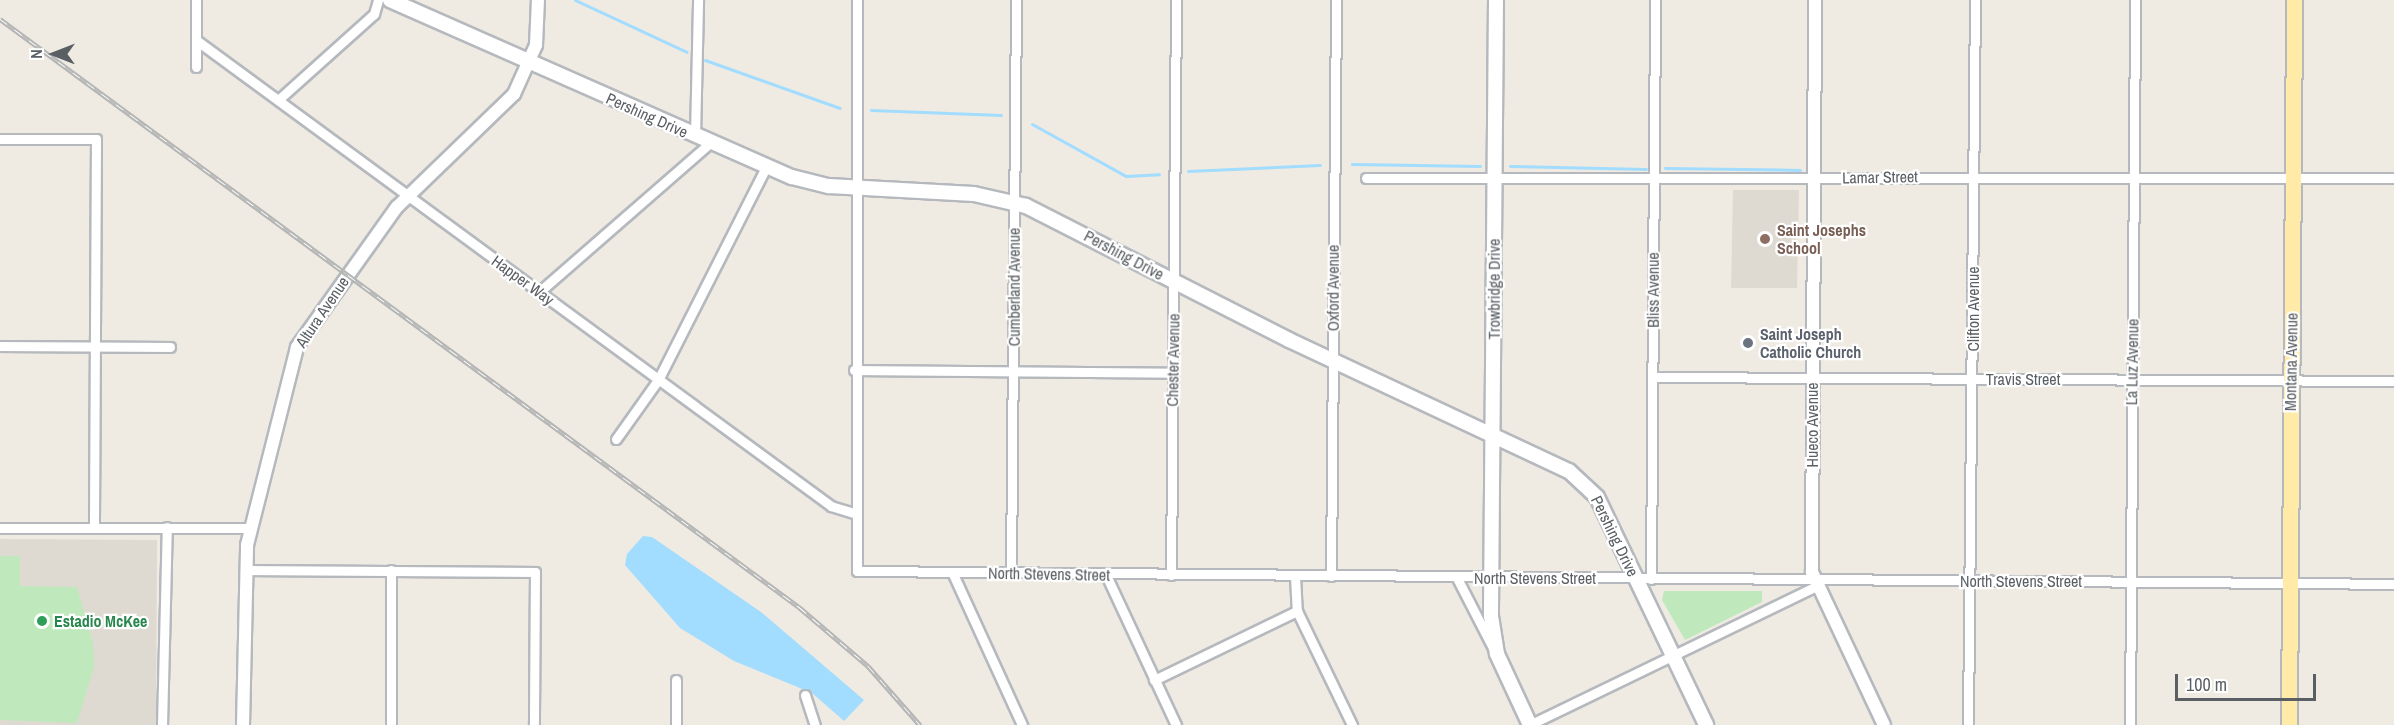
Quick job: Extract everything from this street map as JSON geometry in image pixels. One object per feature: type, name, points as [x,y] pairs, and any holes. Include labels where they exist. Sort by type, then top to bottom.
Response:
[{"type":"main road","name":"Pershing Drive","points":[[390,0],[766,167],[808,182],[855,188],[974,194],[1015,202],[1333,361],[1569,471],[1590,487],[1706,725]]},
{"type":"main road","name":"Trowbridge Drive","points":[[1496,0],[1492,578],[1497,654]]},
{"type":"main road","name":"Montana Avenue","points":[[2289,725],[2295,0]]},
{"type":"main road","points":[[1497,654],[1530,725]]},
{"type":"street","points":[[196,0],[196,67]]},
{"type":"street","points":[[278,100],[374,14],[378,0]]},
{"type":"street","name":"Altura Avenue","points":[[243,725],[244,570],[250,528],[297,347],[409,196],[501,110],[529,63],[536,45],[538,0]]},
{"type":"street","points":[[695,136],[698,0]]},
{"type":"street","points":[[854,513],[857,0]]},
{"type":"street","name":"Cumberland Avenue","points":[[1011,574],[1016,0]]},
{"type":"street","name":"Chester Avenue","points":[[1172,575],[1176,0]]},
{"type":"street","name":"Oxford Avenue","points":[[1331,576],[1336,0]]},
{"type":"street","name":"Bliss Avenue","points":[[1651,579],[1655,0]]},
{"type":"street","name":"Hueco Avenue","points":[[1815,0],[1812,377],[1816,583],[1884,725]]},
{"type":"street","name":"Clifton Avenue","points":[[1968,725],[1975,0]]},
{"type":"street","name":"La Luz Avenue","points":[[2130,725],[2135,0]]},
{"type":"street","name":"Happer Way","points":[[196,40],[831,506],[854,513]]},
{"type":"street","points":[[0,139],[96,139],[94,527]]},
{"type":"street","points":[[539,292],[710,142]]},
{"type":"street","points":[[616,439],[658,380],[766,167]]},
{"type":"street","name":"Lamar Street","points":[[1365,178],[1814,179],[1974,175],[2394,178]]},
{"type":"street","points":[[0,346],[170,347]]},
{"type":"street","points":[[854,370],[1173,373]]},
{"type":"street","name":"Travis Street","points":[[1653,376],[2394,381]]},
{"type":"street","name":"North Stevens Street","points":[[854,513],[857,571],[953,574],[1651,579],[1816,583],[1971,581],[2394,584]]},
{"type":"street","points":[[162,725],[167,527]]},
{"type":"street","points":[[0,528],[250,528]]},
{"type":"street","points":[[244,570],[535,572],[534,725]]},
{"type":"street","points":[[391,570],[391,725]]},
{"type":"street","points":[[953,574],[1022,725]]},
{"type":"street","points":[[1106,575],[1176,725]]},
{"type":"street","points":[[1295,576],[1297,610],[1352,725]]},
{"type":"street","points":[[1457,578],[1477,626],[1497,654]]},
{"type":"street","points":[[1530,725],[1816,583]]},
{"type":"street","points":[[1154,680],[1297,610]]},
{"type":"street","points":[[676,680],[676,725]]},
{"type":"street","points":[[805,695],[815,725]]},
{"type":"shaded area","name":"Saint Josephs School","points":[[1733,190],[1799,190],[1797,288],[1731,288]]},
{"type":"shaded area","points":[[0,539],[157,540],[156,725],[0,725]]},
{"type":"green space","name":"Estadio McKee","points":[[0,556],[20,556],[20,586],[77,587],[93,643],[94,667],[77,723],[0,720]]},
{"type":"green space","points":[[1664,591],[1762,591],[1762,602],[1685,640],[1662,600]]},
{"type":"water","points":[[643,536],[652,537],[761,612],[864,700],[844,721],[812,693],[734,661],[680,628],[625,565],[627,554]]},
{"type":"waterway","points":[[575,0],[687,52]]},
{"type":"waterway","points":[[705,60],[840,108]]},
{"type":"waterway","points":[[871,110],[1001,115]]},
{"type":"waterway","points":[[1032,124],[1126,176],[1159,174]]},
{"type":"waterway","points":[[1352,164],[1480,166]]},
{"type":"waterway","points":[[1188,171],[1320,165]]},
{"type":"waterway","points":[[1510,166],[1646,169]]},
{"type":"waterway","points":[[1665,168],[1800,170]]},
{"type":"railway","points":[[0,19],[799,607],[868,666],[920,725]]},
{"type":"place","name":"Saint Josephs School","points":[[1765,239]]},
{"type":"place","name":"Saint Joseph Catholic Church","points":[[1748,343]]},
{"type":"place","name":"Estadio McKee","points":[[42,621]]}]
